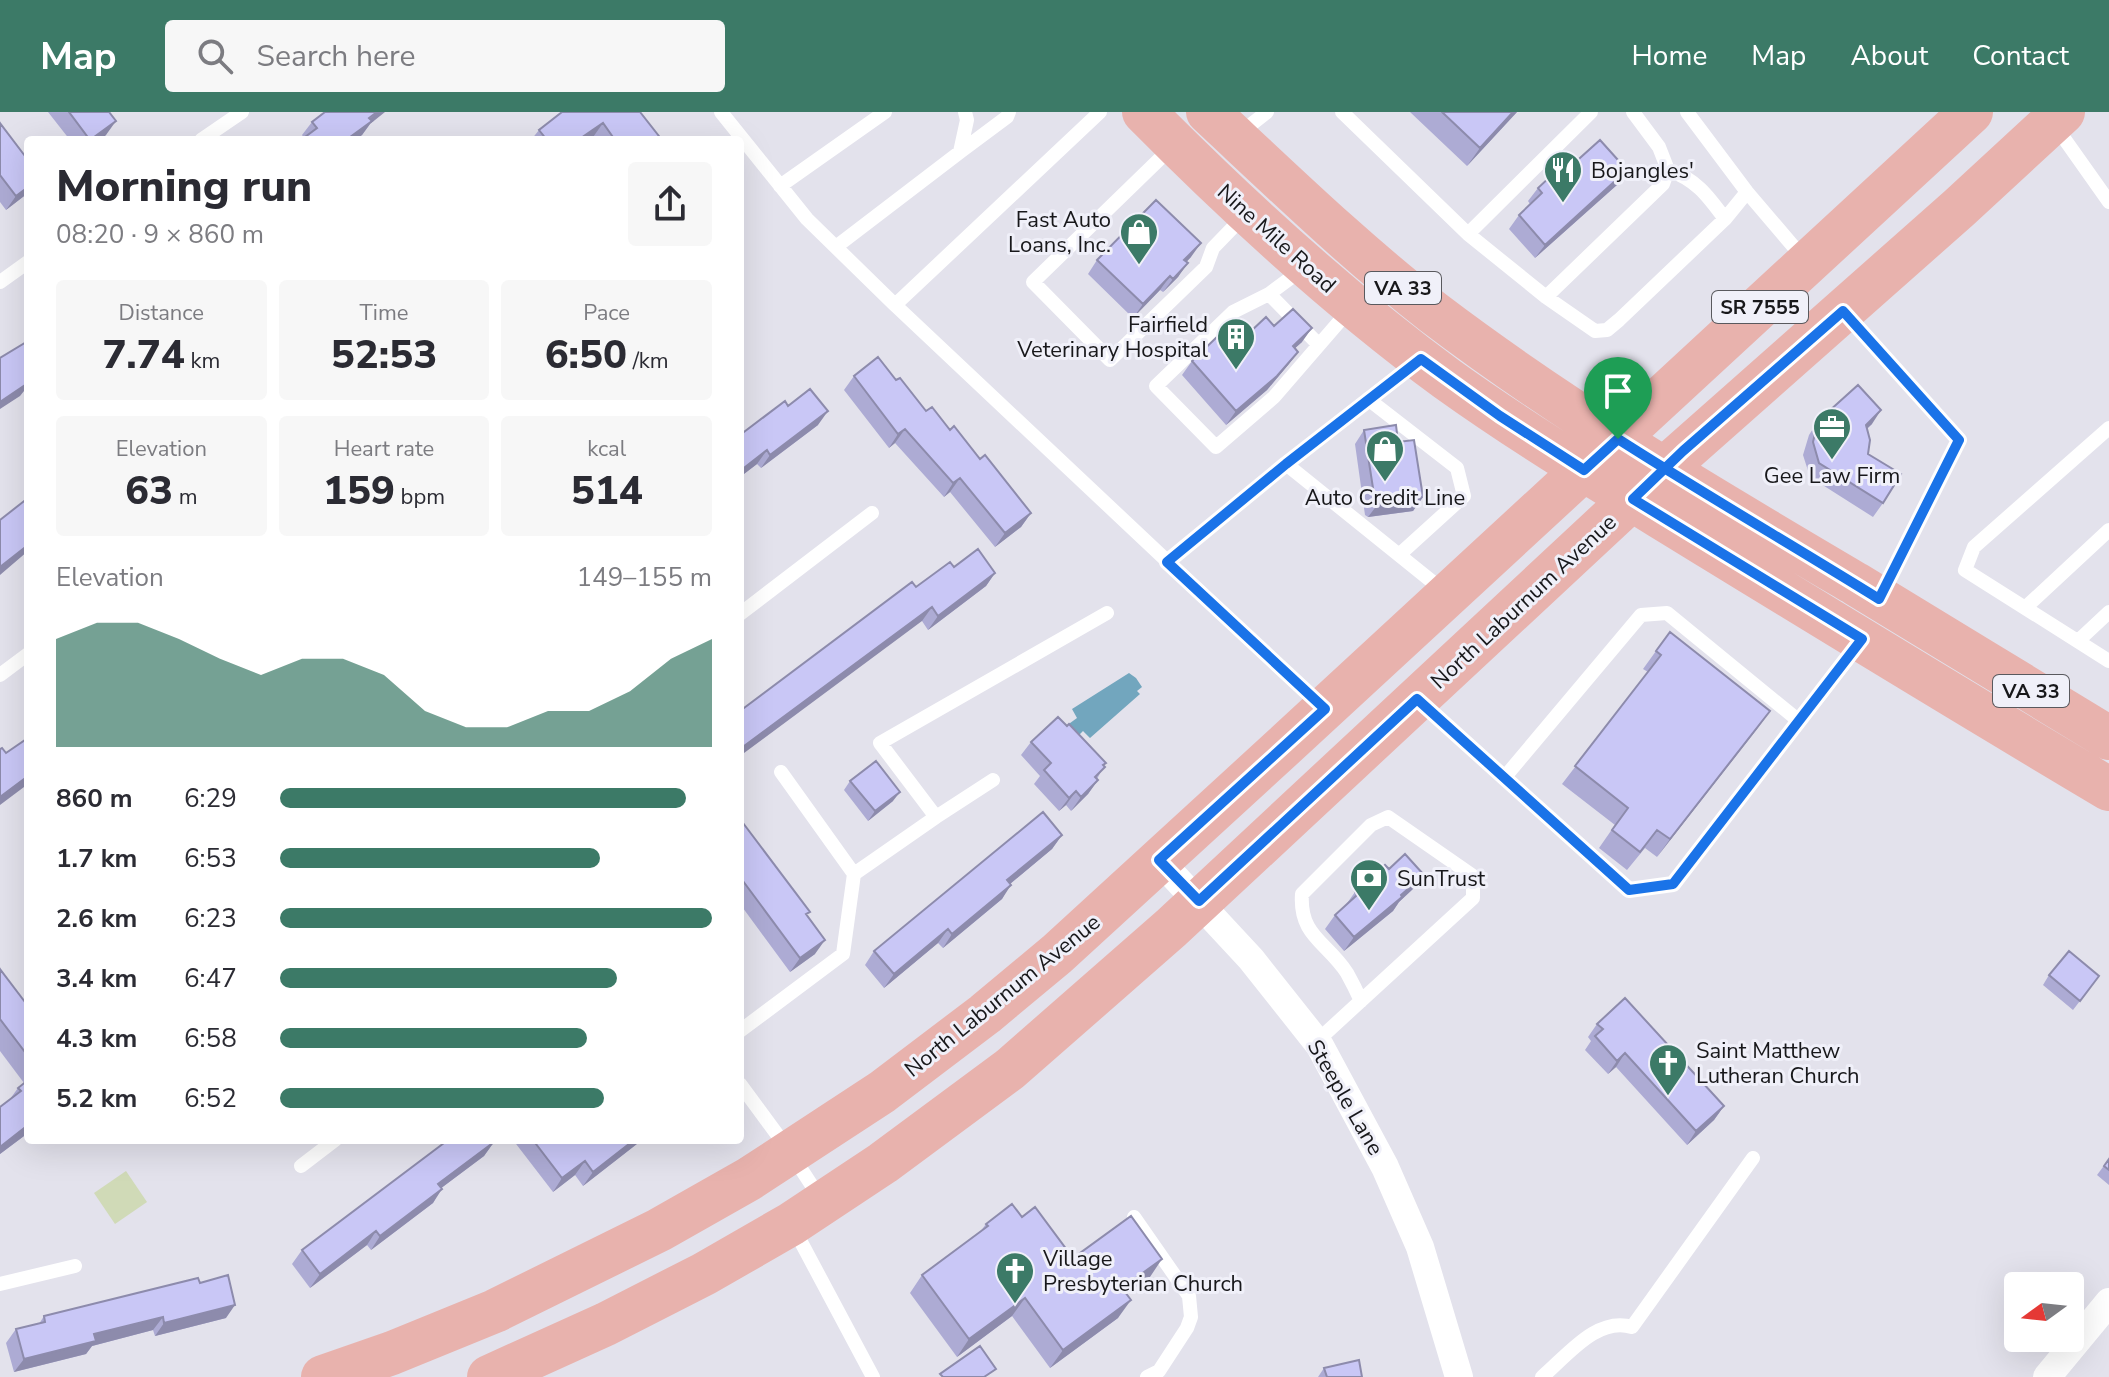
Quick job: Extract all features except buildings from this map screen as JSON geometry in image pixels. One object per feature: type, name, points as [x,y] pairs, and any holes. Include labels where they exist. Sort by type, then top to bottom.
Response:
[{"type":"main road","name":"Nine Mile Road","points":[[1144,112],[1247,213],[1307,266],[1421,359],[1500,416],[2094,780]]},
{"type":"main road","name":"SR 7555","points":[[1618,439],[1971,112]]},
{"type":"main road","name":"Nine Mile Road","points":[[1237,120],[1321,219],[1432,311],[1510,368],[1664,469],[2109,738]]},
{"type":"main road","name":"North Laburnum Avenue","points":[[489,1377],[606,1324],[704,1274],[806,1213],[939,1124],[1010,1069],[1199,901],[1664,469],[1843,311],[2040,125]]},
{"type":"main road","name":"North Laburnum Avenue","points":[[323,1377],[406,1347],[547,1288],[749,1179],[882,1092],[985,1014],[1057,954],[1618,439]]},
{"type":"street","points":[[2094,780],[2109,808]]},
{"type":"street","name":"Steeple Lane","points":[[1159,860],[1251,959],[1316,1042],[1385,1167],[1420,1247],[1459,1377]]},
{"type":"street","points":[[2047,1377],[2109,1302]]},
{"type":"lane","points":[[207,136],[242,112]]},
{"type":"lane","points":[[721,112],[740,136]]},
{"type":"lane","points":[[780,186],[885,112]]},
{"type":"lane","points":[[960,152],[967,120],[965,112]]},
{"type":"lane","points":[[837,246],[1007,117],[1009,112]]},
{"type":"lane","points":[[895,305],[1100,112]]},
{"type":"lane","points":[[1342,112],[1468,234],[1546,297],[1595,331],[1607,330],[1725,219],[1747,192]]},
{"type":"lane","points":[[1468,234],[1591,112]]},
{"type":"lane","points":[[1546,297],[1663,184],[1668,170],[1659,147],[1633,112]]},
{"type":"lane","points":[[1687,112],[1747,192],[1808,263]]},
{"type":"lane","points":[[2040,125],[2109,202]]},
{"type":"lane","points":[[744,141],[807,219],[1325,709]]},
{"type":"lane","points":[[1175,144],[1033,282],[1110,360],[1206,267],[1213,248],[1247,213]]},
{"type":"lane","points":[[1668,170],[1685,175],[1703,189],[1725,219]]},
{"type":"lane","points":[[0,282],[24,265]]},
{"type":"lane","points":[[1307,266],[1269,294],[1233,312],[1156,386],[1216,447],[1274,397],[1354,305]]},
{"type":"lane","points":[[1269,294],[1318,344]]},
{"type":"lane","points":[[1843,311],[1959,440],[1879,599]]},
{"type":"lane","points":[[1167,562],[1421,359]]},
{"type":"lane","points":[[1368,399],[1457,468],[1464,496],[1399,555]]},
{"type":"lane","points":[[2109,428],[1974,547],[1965,570],[2109,661]]},
{"type":"lane","points":[[1286,464],[1449,595]]},
{"type":"lane","points":[[744,611],[872,513]]},
{"type":"lane","points":[[2025,608],[2109,530]]},
{"type":"lane","points":[[2078,641],[2109,612]]},
{"type":"lane","points":[[936,817],[880,743],[1107,613]]},
{"type":"lane","points":[[1504,778],[1641,615],[1667,613],[1799,721]]},
{"type":"lane","points":[[1417,699],[1629,890],[1673,884],[1862,639]]},
{"type":"lane","points":[[0,675],[24,657]]},
{"type":"lane","points":[[744,1028],[843,954],[854,874],[781,772]]},
{"type":"lane","points":[[854,874],[993,780]]},
{"type":"lane","points":[[1316,1042],[1361,1001],[1473,898],[1473,876],[1388,817],[1371,825],[1302,894],[1301,912],[1309,929],[1346,972],[1361,1001]]},
{"type":"lane","points":[[744,1089],[790,1152],[806,1213],[873,1377]]},
{"type":"lane","points":[[301,1166],[330,1144]]},
{"type":"lane","points":[[1542,1377],[1603,1326],[1620,1323],[1632,1327],[1753,1158]]},
{"type":"lane","points":[[1134,1217],[1189,1296],[1191,1317],[1159,1371],[1147,1377]]},
{"type":"lane","points":[[0,1284],[75,1266]]},
{"type":"green space","points":[[126,1171],[147,1202],[115,1224],[94,1193]]},
{"type":"water","points":[[1129,673],[1142,687],[1137,691],[1140,694],[1090,738],[1083,731],[1077,737],[1066,726],[1077,718],[1072,709]]},
{"type":"place","name":"Bojangles'","points":[[1563,204]]},
{"type":"place","name":"Fast Auto Loans, Inc.","points":[[1139,266]]},
{"type":"place","name":"Fairfield Veterinary Hospital","points":[[1236,371]]},
{"type":"place","name":"Gee Law Firm","points":[[1832,461]]},
{"type":"place","name":"Auto Credit Line","points":[[1385,483]]},
{"type":"place","name":"SunTrust","points":[[1369,912]]},
{"type":"place","name":"Saint Matthew Lutheran Church","points":[[1668,1097]]},
{"type":"place","name":"Village Presbyterian Church","points":[[1015,1305]]},
{"type":"route","points":[[1618,439],[1584,470],[1500,416],[1421,359],[1167,562],[1325,709],[1159,860],[1199,901],[1417,699],[1629,890],[1673,884],[1862,639],[1633,499],[1664,469],[1683,451],[1843,311],[1959,440],[1879,599],[1664,469],[1618,439]]}]
